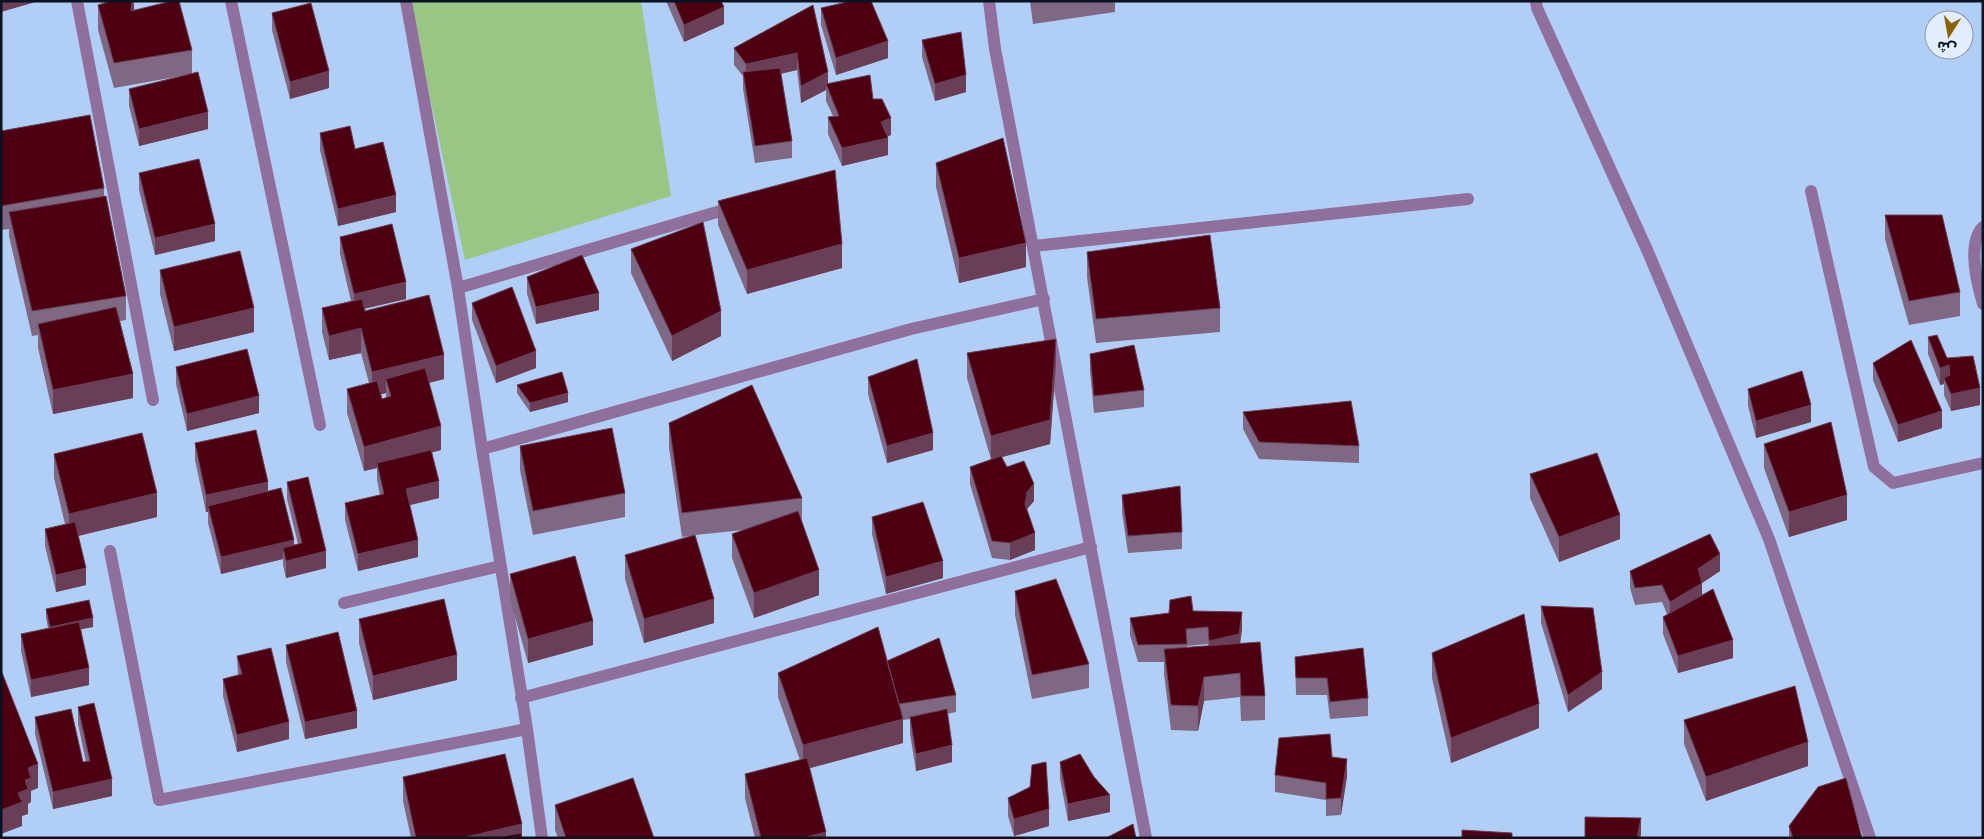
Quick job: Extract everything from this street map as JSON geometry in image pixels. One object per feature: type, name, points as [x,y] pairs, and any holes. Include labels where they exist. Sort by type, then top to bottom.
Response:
[{"type":"street","points":[[76,1],[153,400]]},
{"type":"street","points":[[231,1],[320,425]]},
{"type":"street","points":[[406,1],[458,288],[500,566],[521,698],[528,729],[542,838]]},
{"type":"street","points":[[989,1],[995,49],[1146,838]]},
{"type":"street","points":[[1536,1],[1648,252],[1770,539],[1870,838]]},
{"type":"street","points":[[1811,191],[1874,467],[1893,483],[1983,463]]},
{"type":"street","points":[[1034,246],[1468,199]]},
{"type":"street","points":[[458,288],[750,202]]},
{"type":"street","points":[[1983,227],[1973,246],[1983,304]]},
{"type":"street","points":[[482,450],[911,329],[1044,299]]},
{"type":"street","points":[[521,698],[1091,547]]},
{"type":"street","points":[[110,551],[159,800],[528,729]]},
{"type":"street","points":[[344,604],[500,566]]},
{"type":"green space","points":[[409,1],[641,1],[671,196],[465,260]]},
{"type":"building","points":[[111,1],[132,1],[131,11],[179,1],[192,50],[114,63],[98,5]]},
{"type":"building","points":[[674,1],[721,1],[724,7],[684,25]]},
{"type":"building","points":[[851,1],[871,1],[888,41],[836,58],[821,8]]},
{"type":"building","points":[[311,3],[329,71],[290,82],[272,13]]},
{"type":"building","points":[[813,5],[828,72],[801,86],[797,53],[746,64],[734,48]]},
{"type":"building","points":[[961,32],[966,75],[935,84],[922,40]]},
{"type":"building","points":[[780,68],[792,141],[755,146],[743,72]]},
{"type":"building","points":[[198,72],[208,112],[139,129],[129,89]]},
{"type":"building","points":[[870,75],[873,99],[882,99],[891,118],[881,122],[888,138],[842,148],[828,117],[839,116],[826,84]]},
{"type":"building","points":[[90,115],[104,188],[1,206],[1,131]]},
{"type":"building","points":[[350,126],[355,149],[383,142],[396,195],[338,209],[320,133]]},
{"type":"building","points":[[1003,138],[1026,243],[959,258],[936,163]]},
{"type":"building","points":[[199,159],[215,224],[155,238],[139,173]]},
{"type":"building","points":[[835,170],[842,244],[747,270],[718,201]]},
{"type":"building","points":[[106,196],[126,296],[32,311],[9,212]]},
{"type":"building","points":[[1885,215],[1942,215],[1960,292],[1909,301]]},
{"type":"building","points":[[703,222],[721,311],[672,336],[631,249]]},
{"type":"building","points":[[392,224],[406,282],[354,294],[340,237]]},
{"type":"building","points":[[1210,235],[1220,308],[1096,319],[1087,252]]},
{"type":"building","points":[[240,251],[254,308],[174,327],[160,270]]},
{"type":"building","points":[[582,255],[599,293],[536,307],[527,277]]},
{"type":"building","points":[[512,287],[536,351],[496,366],[472,303]]},
{"type":"building","points":[[429,295],[444,355],[372,372],[361,328],[329,336],[322,308],[362,299],[365,311]]},
{"type":"building","points":[[116,307],[133,374],[53,390],[38,324]]},
{"type":"building","points":[[1937,335],[1947,358],[1973,356],[1980,388],[1951,394],[1944,378],[1950,375],[1949,365],[1940,368],[1928,337]]},
{"type":"building","points":[[1056,339],[1050,420],[991,436],[967,353]]},
{"type":"building","points":[[1911,340],[1942,411],[1898,425],[1873,363]]},
{"type":"building","points":[[1134,345],[1144,390],[1094,396],[1090,354]]},
{"type":"building","points":[[247,349],[259,396],[187,414],[176,367]]},
{"type":"building","points":[[917,359],[933,433],[887,446],[868,377]]},
{"type":"building","points":[[425,368],[441,426],[364,447],[347,389],[377,381],[382,399],[391,396],[386,379]]},
{"type":"building","points":[[1802,371],[1811,405],[1756,421],[1748,389]]},
{"type":"building","points":[[562,372],[568,393],[530,403],[517,385]]},
{"type":"building","points":[[752,385],[802,498],[682,513],[669,423]]},
{"type":"building","points":[[1351,401],[1359,446],[1259,442],[1243,412]]},
{"type":"building","points":[[1831,422],[1847,495],[1789,512],[1764,444]]},
{"type":"building","points":[[612,428],[625,493],[533,511],[520,446]]},
{"type":"building","points":[[256,430],[268,482],[206,495],[195,443]]},
{"type":"building","points":[[142,433],[157,493],[69,514],[54,454]]},
{"type":"building","points":[[431,450],[439,481],[406,489],[418,540],[358,554],[345,503],[384,494],[377,463]]},
{"type":"building","points":[[1597,453],[1620,515],[1559,537],[1530,474]]},
{"type":"building","points":[[1001,456],[1007,467],[1024,461],[1034,484],[1027,492],[1025,504],[1035,533],[1010,543],[992,541],[970,467]]},
{"type":"building","points":[[308,477],[326,551],[286,561],[283,548],[302,543],[287,482]]},
{"type":"building","points":[[1180,486],[1182,532],[1128,536],[1122,495]]},
{"type":"building","points":[[281,488],[294,540],[221,557],[208,506]]},
{"type":"building","points":[[923,502],[943,561],[886,577],[872,517]]},
{"type":"building","points":[[798,511],[819,570],[754,593],[732,534]]},
{"type":"building","points":[[75,522],[86,568],[56,575],[45,529]]},
{"type":"building","points":[[1710,534],[1720,554],[1698,569],[1702,583],[1670,602],[1662,585],[1635,588],[1630,571]]},
{"type":"building","points":[[695,535],[714,599],[644,619],[625,555]]},
{"type":"building","points":[[575,556],[593,621],[528,639],[510,574]]},
{"type":"building","points":[[1056,579],[1089,664],[1032,675],[1015,591]]},
{"type":"building","points":[[1713,589],[1733,640],[1678,656],[1663,617]]},
{"type":"building","points":[[1191,596],[1193,611],[1242,612],[1239,634],[1209,641],[1208,627],[1186,629],[1187,644],[1138,645],[1130,618],[1169,613],[1170,600]]},
{"type":"building","points":[[444,599],[457,655],[373,676],[359,619]]},
{"type":"building","points":[[89,600],[93,618],[50,627],[46,609]]},
{"type":"building","points":[[1541,606],[1593,608],[1602,672],[1568,695]]},
{"type":"building","points":[[1524,614],[1539,704],[1451,738],[1432,653]]},
{"type":"building","points":[[79,622],[89,668],[31,680],[21,634]]},
{"type":"building","points":[[878,627],[903,719],[803,745],[778,673]]},
{"type":"building","points":[[338,632],[357,711],[305,722],[286,645]]},
{"type":"building","points":[[939,638],[956,695],[899,704],[887,661]]},
{"type":"building","points":[[1260,642],[1265,696],[1241,696],[1240,673],[1204,677],[1198,706],[1171,705],[1164,649]]},
{"type":"building","points":[[271,648],[289,722],[237,735],[223,679],[242,674],[237,656]]},
{"type":"building","points":[[1363,648],[1368,698],[1330,702],[1327,678],[1296,678],[1295,657]]},
{"type":"building","points":[[1,670],[38,764],[28,768],[31,778],[25,780],[28,789],[18,793],[22,802],[1,810]]},
{"type":"building","points":[[1795,686],[1808,742],[1706,777],[1684,720]]},
{"type":"building","points":[[94,703],[112,779],[53,792],[35,717],[71,709],[83,762],[90,761],[78,707]]},
{"type":"building","points":[[947,709],[952,745],[916,754],[910,717]]},
{"type":"building","points":[[1330,734],[1332,757],[1347,759],[1341,798],[1326,799],[1326,783],[1275,775],[1279,738]]},
{"type":"building","points":[[505,754],[522,824],[461,838],[416,838],[403,777]]},
{"type":"building","points":[[1080,754],[1094,777],[1110,795],[1068,804],[1060,762]]},
{"type":"building","points":[[807,758],[826,832],[803,838],[761,838],[745,774]]},
{"type":"building","points":[[1046,762],[1049,809],[1014,819],[1008,798],[1030,787],[1032,765]]},
{"type":"building","points":[[633,778],[654,838],[566,838],[555,805]]},
{"type":"building","points":[[1846,778],[1862,838],[1793,838],[1789,826],[1818,787]]},
{"type":"building","points":[[1585,817],[1641,818],[1637,838],[1585,838]]},
{"type":"building","points":[[1133,824],[1136,838],[1106,838]]},
{"type":"building","points":[[1462,830],[1512,833],[1512,838],[1462,838]]},
{"type":"building","points":[[521,833],[522,838],[493,838]]}]
